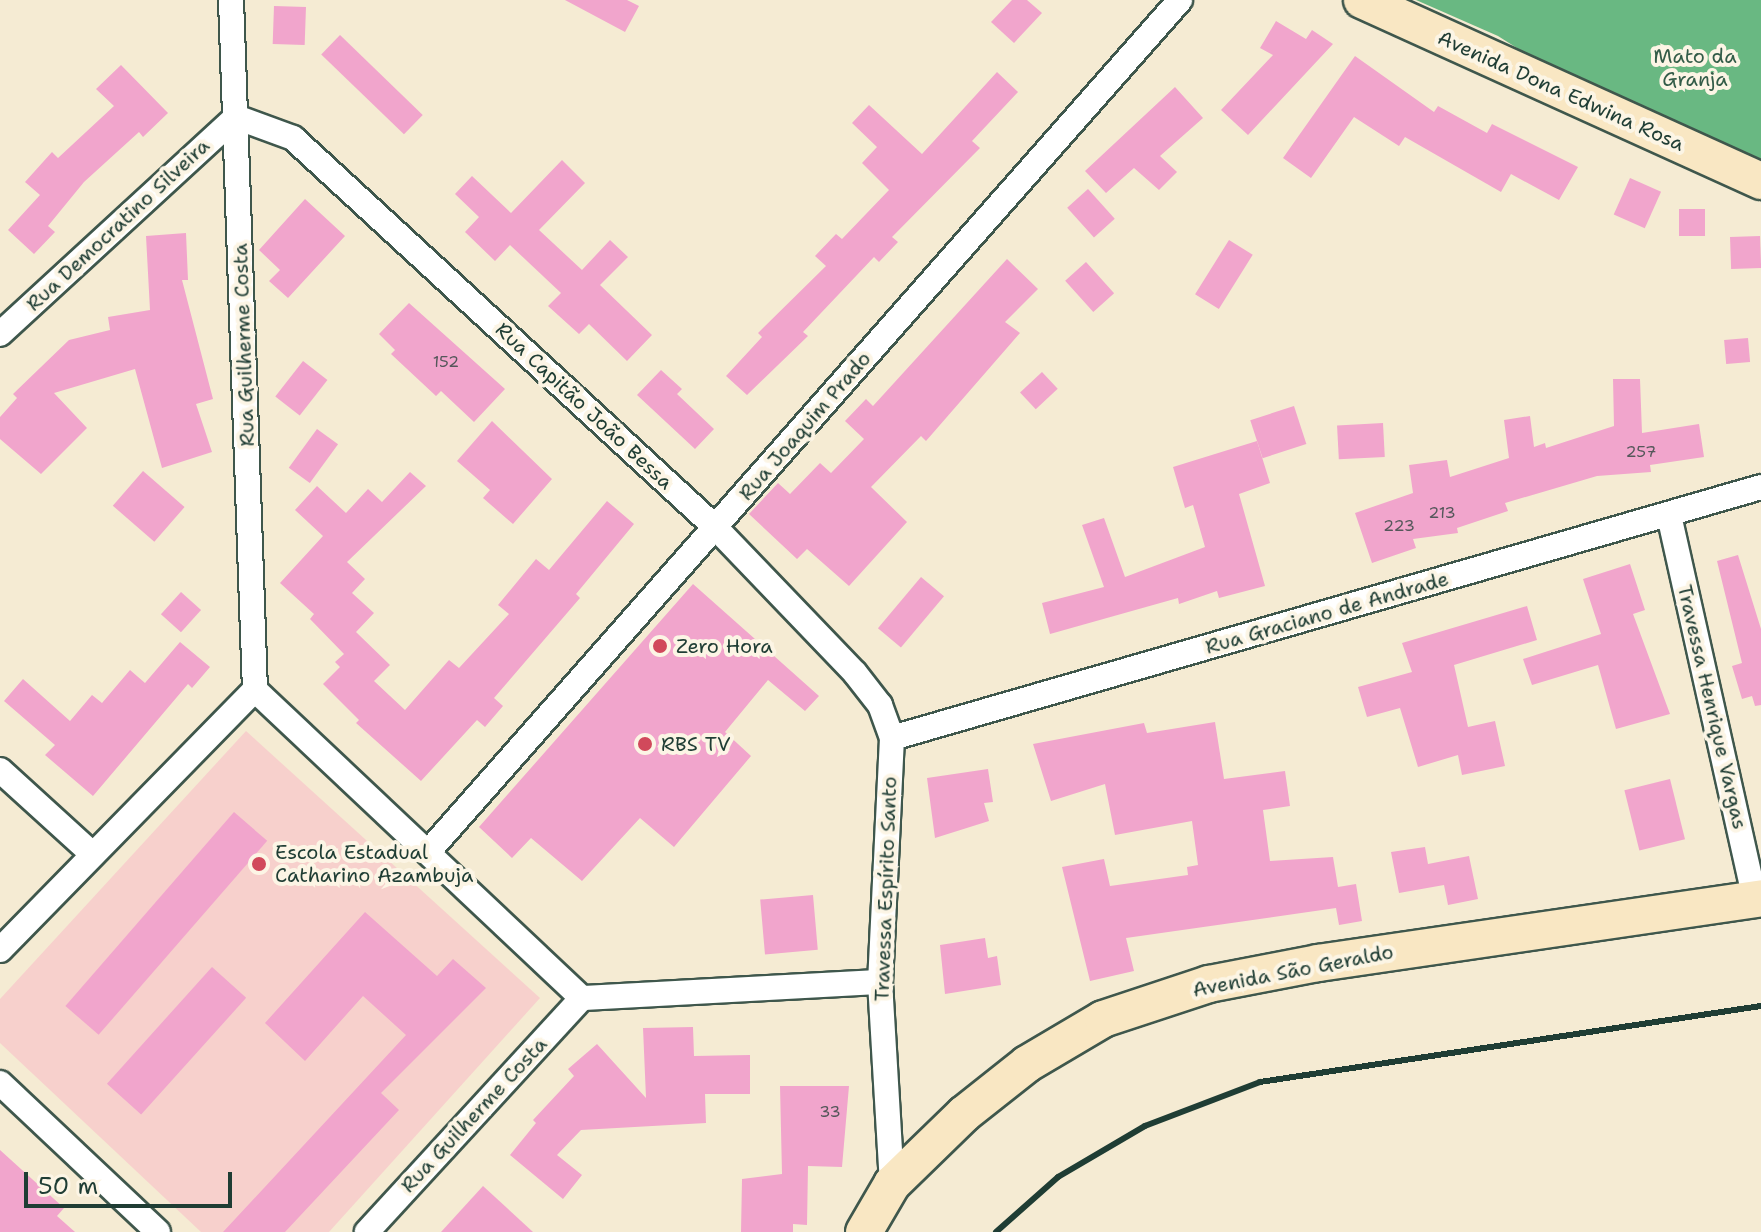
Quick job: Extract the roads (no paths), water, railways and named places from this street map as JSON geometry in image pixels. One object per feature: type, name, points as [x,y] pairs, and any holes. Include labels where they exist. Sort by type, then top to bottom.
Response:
[{"type":"street","name":"Rua Guilherme Costa","points":[[231,0],[255,690]]},
{"type":"street","name":"Rua Joaquim Prado","points":[[429,851],[1180,0]]},
{"type":"street","name":"Avenida Dona Edwina Rosa","points":[[1362,0],[1761,181]]},
{"type":"street","name":"Rua Democratino Silveira","points":[[0,334],[236,117]]},
{"type":"street","name":"Rua Capitão João Bessa","points":[[236,117],[293,138],[715,527],[855,673],[880,705],[892,738]]},
{"type":"street","name":"Rua Graciano de Andrade","points":[[892,738],[1761,487]]},
{"type":"street","name":"Travessa Henrique Vargas","points":[[1669,515],[1758,899]]},
{"type":"street","points":[[0,950],[90,852],[255,690],[582,998],[880,982]]},
{"type":"street","name":"Travessa Espírito Santo","points":[[892,738],[880,982],[892,1184]]},
{"type":"street","points":[[0,770],[90,852]]},
{"type":"street","name":"Avenida São Geraldo","points":[[864,1232],[892,1184],[964,1114],[1027,1064],[1103,1019],[1209,984],[1318,963],[1758,899]]},
{"type":"street","name":"Rua Guilherme Costa","points":[[367,1232],[582,998]]},
{"type":"street","points":[[0,1083],[158,1232]]},
{"type":"railway","points":[[996,1232],[1058,1177],[1145,1126],[1260,1082],[1761,1006]]},
{"type":"place","name":"Zero Hora","points":[[660,646]]},
{"type":"place","name":"RBS TV","points":[[645,744]]},
{"type":"place","name":"Escola Estadual Catharino Azambuja","points":[[259,864]]},
{"type":"park label","name":"Mato da Granja","points":[[1695,68]]}]
